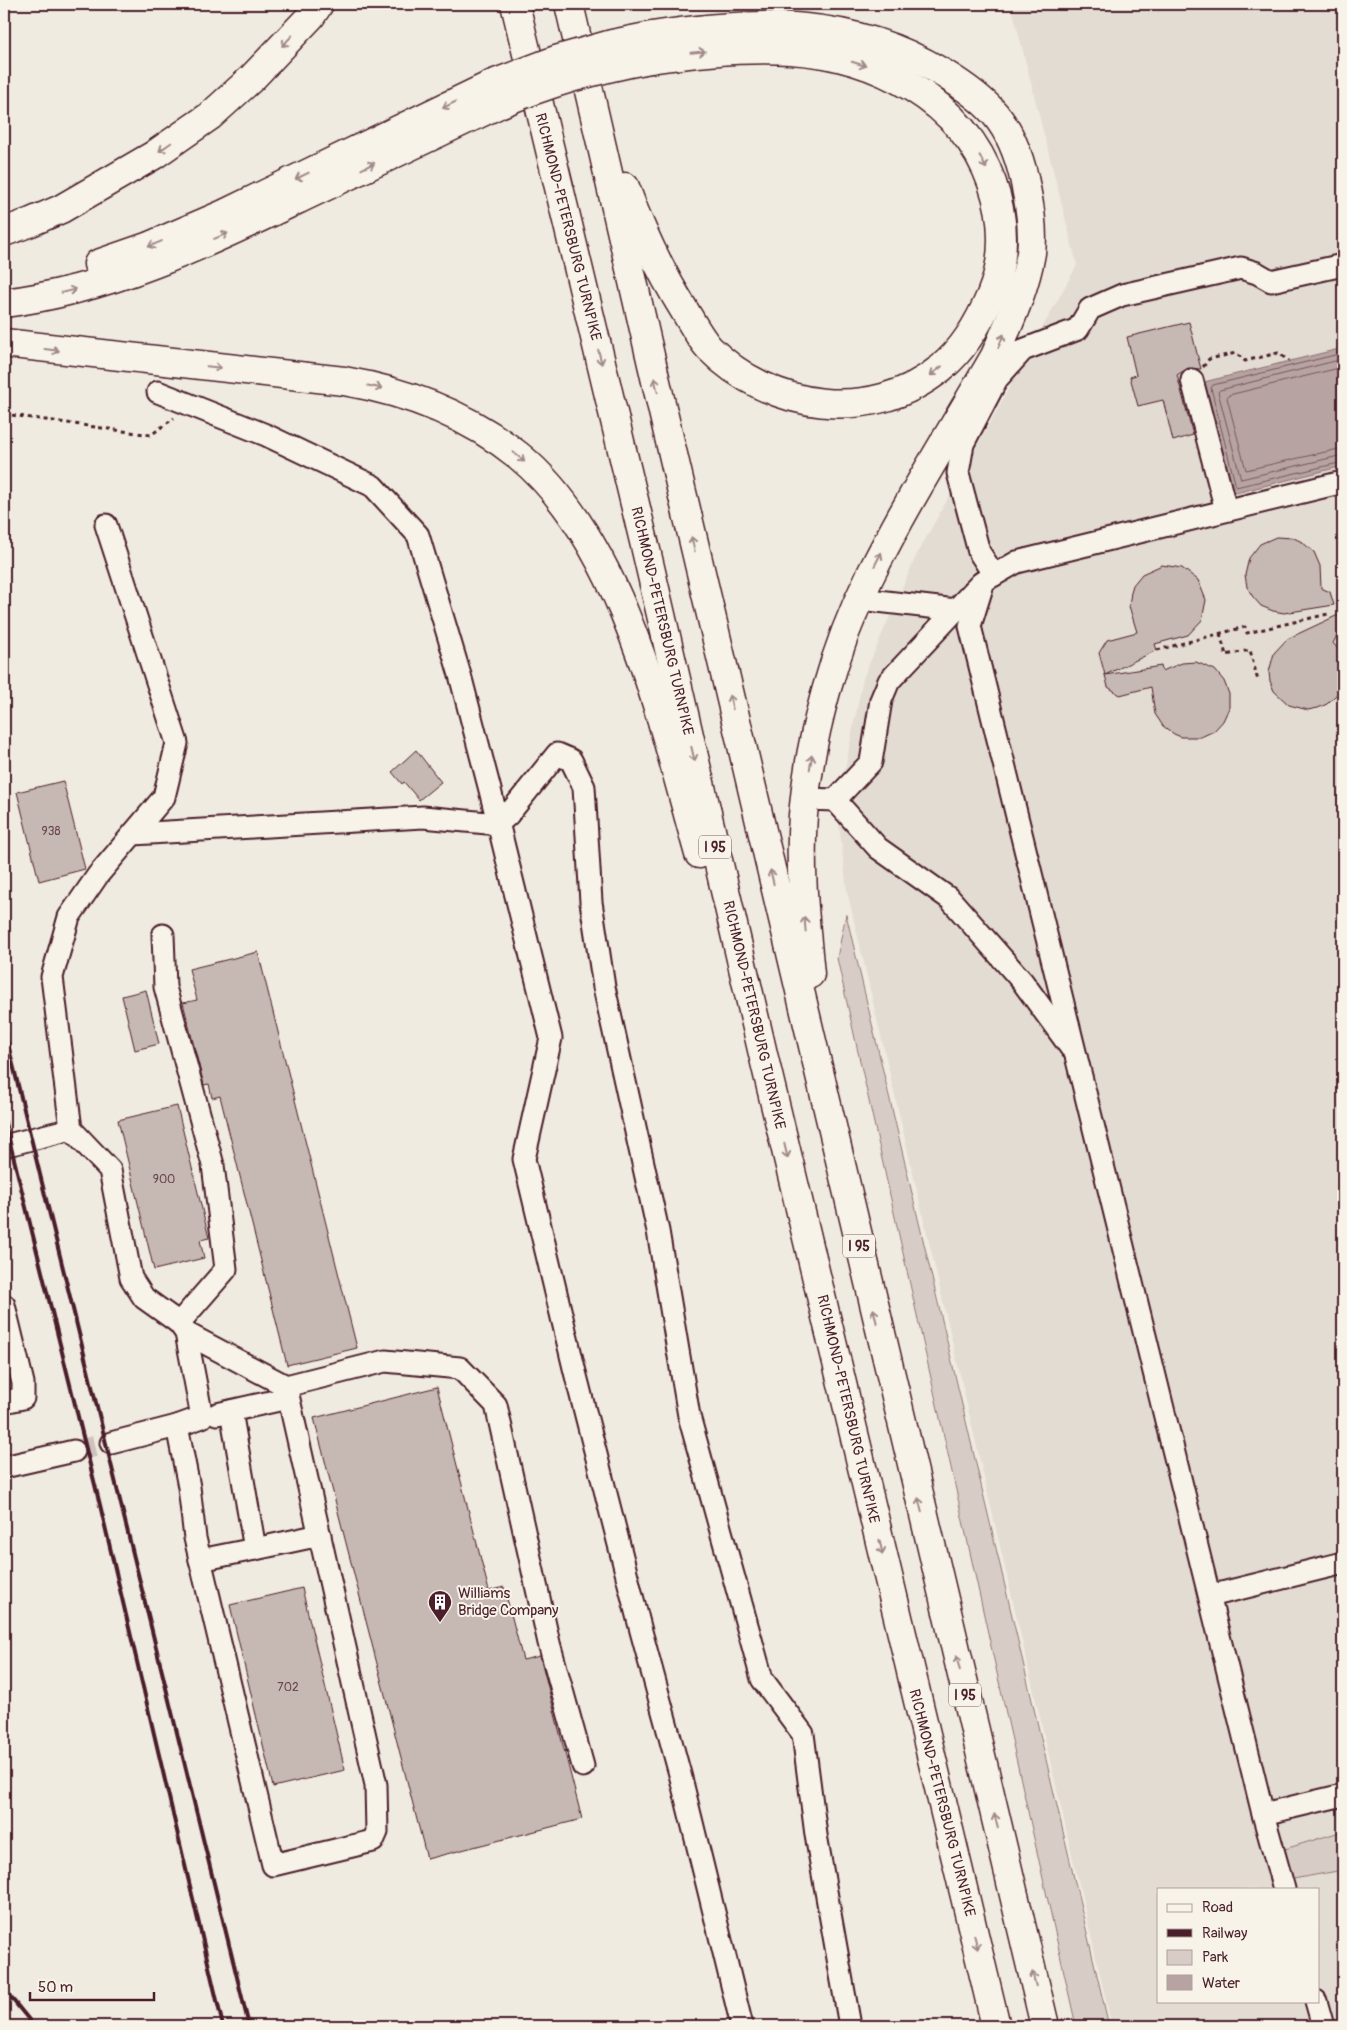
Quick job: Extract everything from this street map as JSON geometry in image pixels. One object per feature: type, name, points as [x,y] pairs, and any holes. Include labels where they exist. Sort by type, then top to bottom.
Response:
[{"type":"highway","points":[[4,232],[61,209],[154,155],[210,116],[252,78],[311,16],[319,4]]},
{"type":"highway","name":"RICHMOND-PETERSBURG TURNPIKE","points":[[515,4],[644,540],[763,1054],[996,2026]]},
{"type":"highway","points":[[570,4],[620,174],[645,237],[662,273],[694,327],[708,346],[722,359],[739,374],[774,392],[799,400],[826,404],[852,403],[889,396],[918,384],[952,358],[971,331],[991,295],[1002,252],[1000,213],[993,187],[979,154],[968,136],[955,121],[930,100],[891,76],[862,64],[793,50],[752,49],[689,53],[651,47]]},
{"type":"highway","name":"I 95","points":[[570,4],[707,602],[888,1373],[1045,2026]]},
{"type":"highway","points":[[4,284],[69,272],[107,262],[224,214],[496,94],[538,87],[577,75],[651,47],[727,26],[790,26],[830,30],[864,37],[917,57],[958,81],[981,99],[998,116],[1016,148],[1026,187],[1032,228],[1031,250],[1021,292],[994,356],[888,542],[860,599],[840,647],[829,683],[820,718],[803,815],[804,920],[812,994],[832,1129]]},
{"type":"highway","points":[[4,303],[72,291],[141,270],[230,232],[496,94]]},
{"type":"highway","points":[[4,343],[376,386],[410,396],[439,408],[493,437],[520,457],[563,504],[581,530],[600,561],[631,629],[660,719],[709,892],[763,1054]]},
{"type":"lane","points":[[1284,1888],[1263,1814],[970,626],[989,578],[979,552],[958,473],[963,444],[997,379],[1023,350],[1078,329],[1090,309],[1122,295],[1241,268],[1257,273],[1271,281],[1343,265]]},
{"type":"lane","points":[[1192,380],[1226,510]]},
{"type":"lane","points":[[158,392],[266,435],[373,486],[418,535],[460,675],[551,1038],[524,1158],[574,1372],[643,1641],[681,1778],[742,2026]]},
{"type":"lane","points":[[835,800],[871,762],[881,700],[890,681],[956,610],[989,578],[1017,562],[1343,482]]},
{"type":"lane","points":[[106,525],[177,743],[164,797],[98,875],[69,916],[52,977],[71,1129],[110,1170],[132,1278],[144,1298],[183,1328],[287,1392],[376,1785],[377,1832],[373,1841],[273,1865],[195,1538],[189,1487],[177,1426]]},
{"type":"lane","points":[[860,599],[956,610]]},
{"type":"lane","points":[[133,834],[423,817],[498,824],[508,815],[557,754],[571,760],[584,787],[591,902],[604,988],[658,1231],[689,1416],[762,1679],[803,1734],[816,1834],[850,2026]]},
{"type":"lane","points":[[806,799],[835,800],[878,848],[950,900],[1022,981],[1076,1056]]},
{"type":"lane","points":[[163,935],[165,987],[213,1165],[226,1269],[183,1328],[202,1417]]},
{"type":"lane","points":[[4,1146],[71,1129]]},
{"type":"lane","points":[[4,1305],[23,1383],[23,1398],[4,1402]]},
{"type":"lane","points":[[111,1443],[177,1426],[202,1417],[231,1411],[385,1360],[460,1368],[496,1405],[549,1643],[583,1766]]},
{"type":"lane","points":[[231,1411],[255,1549]]},
{"type":"lane","points":[[4,1466],[74,1451]]},
{"type":"lane","points":[[200,1560],[320,1535]]},
{"type":"lane","points":[[1210,1596],[1343,1563]]},
{"type":"lane","points":[[1263,1814],[1343,1795]]},
{"type":"lane","points":[[1316,2002],[1323,2026]]},
{"type":"path","points":[[1192,380],[1209,360],[1236,353],[1246,361],[1278,353],[1289,361]]},
{"type":"path","points":[[4,414],[151,435],[191,405]]},
{"type":"path","points":[[1157,650],[1246,627],[1247,633],[1328,614]]},
{"type":"path","points":[[1220,634],[1226,655],[1250,650],[1258,681]]},
{"type":"shaded area","points":[[1011,4],[1343,4],[1343,2026],[1112,2026],[847,891],[837,809],[863,678],[916,556],[1077,265]]},
{"type":"green space","points":[[846,914],[1109,2026],[1076,2026],[837,958]]},
{"type":"green space","points":[[1343,1831],[1343,1870],[1293,1879],[1285,1849]]},
{"type":"water","points":[[1343,348],[1343,466],[1232,494],[1204,382]]},
{"type":"building","points":[[1189,322],[1201,369],[1188,368],[1177,375],[1193,435],[1173,441],[1163,400],[1138,406],[1130,377],[1136,375],[1127,337]]},
{"type":"building","points":[[1276,537],[1294,538],[1314,552],[1320,566],[1321,588],[1330,592],[1334,605],[1284,613],[1261,606],[1253,597],[1247,587],[1245,575],[1249,558],[1260,544]]},
{"type":"building","points":[[1162,565],[1182,568],[1198,580],[1206,600],[1202,620],[1188,635],[1155,644],[1157,650],[1105,675],[1099,653],[1107,640],[1137,632],[1129,606],[1133,585],[1142,574]]},
{"type":"building","points":[[1338,615],[1342,627],[1333,643],[1343,660],[1343,683],[1340,691],[1327,704],[1318,708],[1308,710],[1289,705],[1274,691],[1270,681],[1269,672],[1274,653],[1287,639]]},
{"type":"building","points":[[1196,662],[1215,670],[1224,681],[1229,694],[1229,708],[1223,721],[1214,731],[1201,737],[1181,737],[1163,726],[1155,714],[1151,687],[1120,695],[1108,687],[1105,675],[1161,666],[1162,671],[1182,663]]},
{"type":"building","points":[[416,750],[441,782],[419,800],[404,782],[402,784],[392,772]]},
{"type":"building","points":[[63,781],[85,869],[39,881],[17,792]]},
{"type":"building","points":[[258,952],[357,1348],[287,1365],[220,1096],[212,1098],[209,1084],[204,1085],[183,1003],[197,1000],[189,969]]},
{"type":"building","points":[[146,990],[159,1044],[135,1050],[122,996]]},
{"type":"building","points":[[177,1106],[209,1238],[200,1240],[204,1258],[154,1270],[118,1120]]},
{"type":"building","name":"Williams Bridge Company","points":[[437,1387],[489,1591],[504,1587],[523,1660],[540,1656],[582,1819],[427,1859],[314,1418]]},
{"type":"building","points":[[302,1588],[345,1770],[273,1787],[230,1605]]},
{"type":"tunnel","points":[[74,1451],[111,1443]]},
{"type":"railway","points":[[4,1028],[249,2026]]},
{"type":"railway","points":[[4,1119],[100,1505],[223,2026]]},
{"type":"railway","points":[[4,1989],[34,2026]]},
{"type":"place","name":"Williams Bridge Company","points":[[440,1623]]}]
